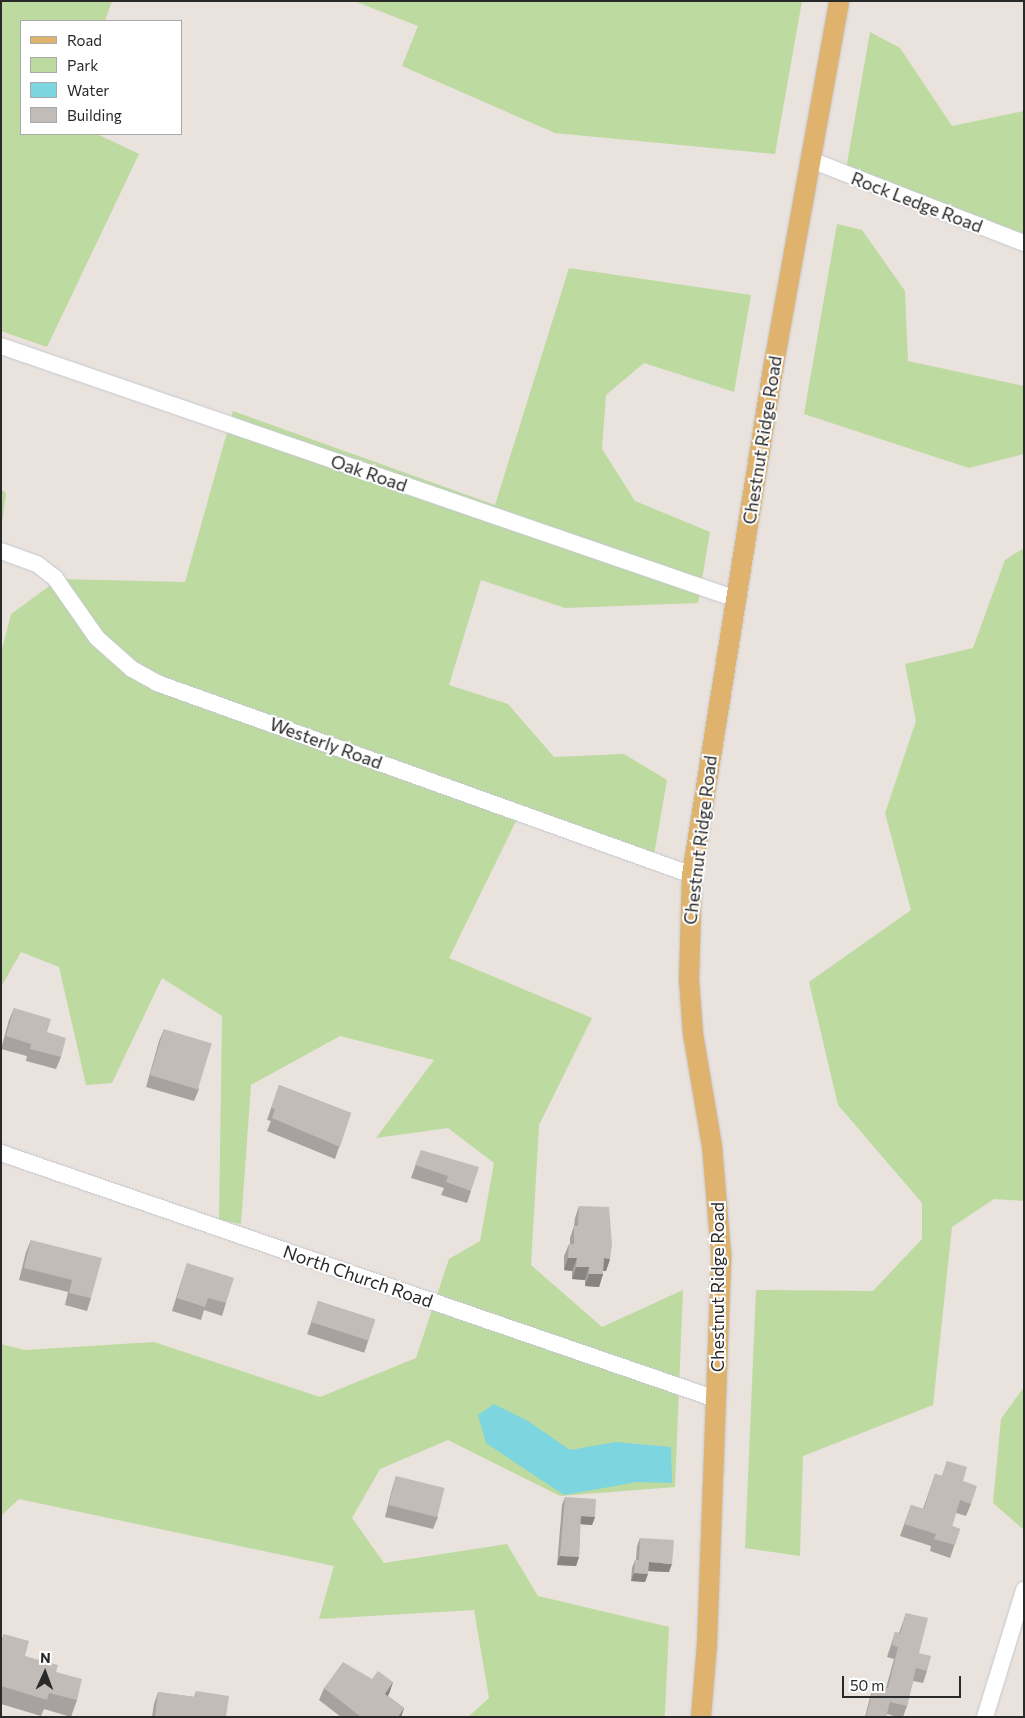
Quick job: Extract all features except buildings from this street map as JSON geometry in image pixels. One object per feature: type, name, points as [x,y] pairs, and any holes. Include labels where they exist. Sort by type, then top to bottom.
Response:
[{"type":"main road","name":"Chestnut Ridge Road","points":[[701,1717],[708,1644],[721,1253],[712,1146],[693,1034],[689,971],[692,875],[736,599],[839,1]]},
{"type":"street","name":"Rock Ledge Road","points":[[811,160],[1024,243]]},
{"type":"street","name":"Oak Road","points":[[1,346],[736,599]]},
{"type":"street","name":"Westerly Road","points":[[1,551],[37,564],[55,578],[97,638],[132,669],[157,683],[692,875]]},
{"type":"street","name":"North Church Road","points":[[1,1153],[716,1399]]},
{"type":"street","points":[[985,1717],[1024,1590]]},
{"type":"green space","points":[[1,1],[112,1],[105,20],[20,20],[20,135],[99,135],[139,154],[47,347],[1,331]]},
{"type":"green space","points":[[354,1],[802,1],[775,154],[555,133],[402,66],[418,26]]},
{"type":"green space","points":[[870,32],[900,48],[952,126],[1024,111],[1024,234],[846,169]]},
{"type":"green space","points":[[837,224],[862,230],[905,291],[908,361],[1024,386],[1024,454],[969,468],[804,414]]},
{"type":"green space","points":[[569,268],[751,295],[734,392],[644,363],[606,395],[602,449],[635,501],[710,532],[698,603],[565,608],[481,580],[449,685],[508,704],[554,757],[624,754],[667,780],[654,855],[520,813],[449,958],[592,1018],[539,1125],[531,1265],[602,1327],[683,1290],[675,1487],[560,1496],[448,1440],[380,1469],[352,1518],[384,1563],[507,1544],[538,1596],[669,1627],[665,1713],[664,1717],[468,1717],[489,1698],[474,1610],[319,1619],[334,1566],[19,1499],[1,1516],[1,1344],[25,1350],[154,1342],[320,1397],[416,1358],[449,1259],[480,1241],[494,1163],[448,1128],[376,1138],[434,1060],[340,1036],[251,1085],[241,1224],[219,1220],[222,1016],[162,978],[112,1083],[86,1085],[59,967],[21,952],[1,987],[1,653],[11,614],[59,579],[185,582],[233,411],[495,505]]},
{"type":"green space","points":[[1,489],[6,493],[1,531]]},
{"type":"green space","points":[[1024,548],[1024,1201],[994,1199],[952,1227],[933,1405],[803,1456],[800,1556],[745,1548],[756,1290],[873,1291],[922,1239],[922,1203],[838,1105],[809,982],[911,910],[885,813],[916,721],[905,664],[973,648],[1005,560]]},
{"type":"green space","points":[[1024,1387],[1024,1530],[993,1503],[1001,1419]]},
{"type":"water","points":[[494,1404],[528,1421],[570,1450],[616,1442],[671,1447],[672,1483],[637,1482],[564,1495],[486,1443],[478,1415]]}]
